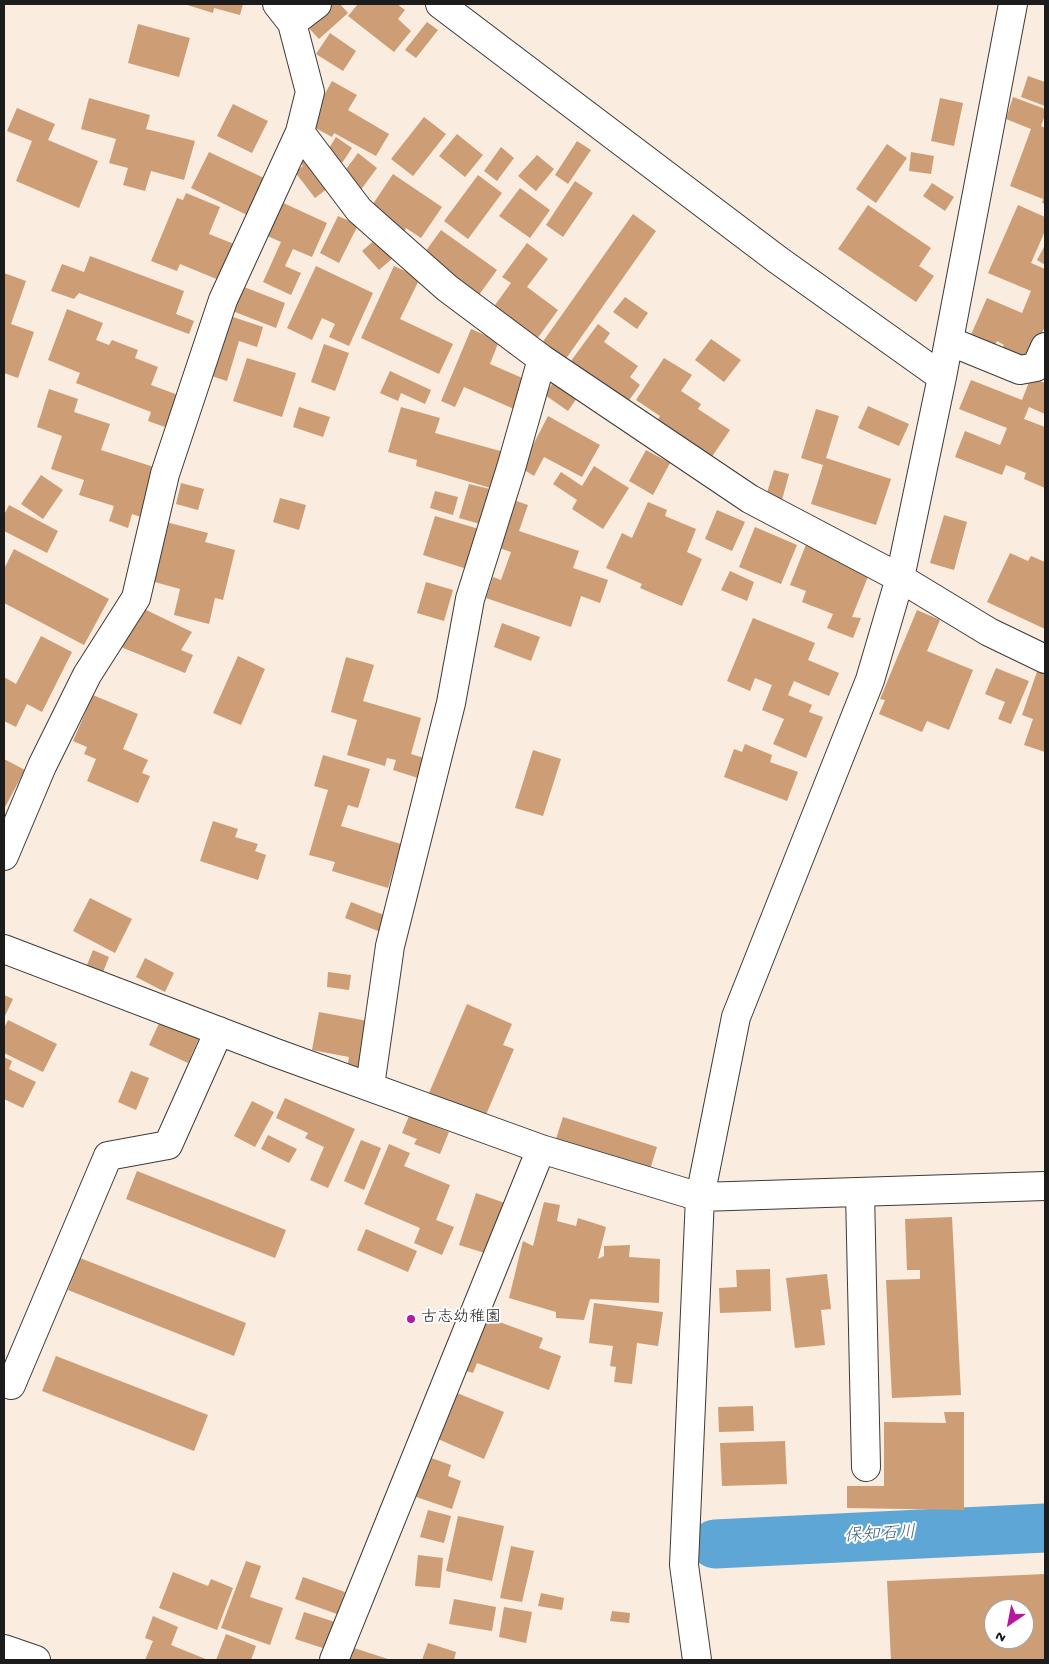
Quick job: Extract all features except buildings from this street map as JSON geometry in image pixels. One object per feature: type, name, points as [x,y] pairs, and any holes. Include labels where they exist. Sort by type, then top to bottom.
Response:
[{"type":"street","points":[[4,856],[42,766],[87,675],[136,598],[164,474],[223,300],[300,132],[310,92],[285,13],[317,4]]},
{"type":"street","points":[[440,4],[778,260],[942,377]]},
{"type":"street","points":[[696,1660],[684,1565],[700,1197],[736,1017],[870,680],[900,578],[942,377],[1013,4]]},
{"type":"street","points":[[300,132],[359,210],[447,288],[542,359],[750,499],[900,578],[989,632],[1045,659]]},
{"type":"street","points":[[949,341],[1020,370],[1036,367],[1045,347]]},
{"type":"street","points":[[370,1086],[390,946],[451,703],[470,599],[511,468],[542,359]]},
{"type":"street","points":[[4,949],[219,1031],[541,1149],[700,1197],[1045,1186]]},
{"type":"street","points":[[12,1385],[108,1156],[168,1144],[219,1031]]},
{"type":"street","points":[[334,1660],[541,1149]]},
{"type":"street","points":[[860,1192],[866,1467]]},
{"type":"street","points":[[4,1649],[36,1660]]},
{"type":"waterway","name":"保知石川","points":[[715,1544],[1045,1528]]},
{"type":"place","name":"古志幼稚園","points":[[411,1319]]}]
